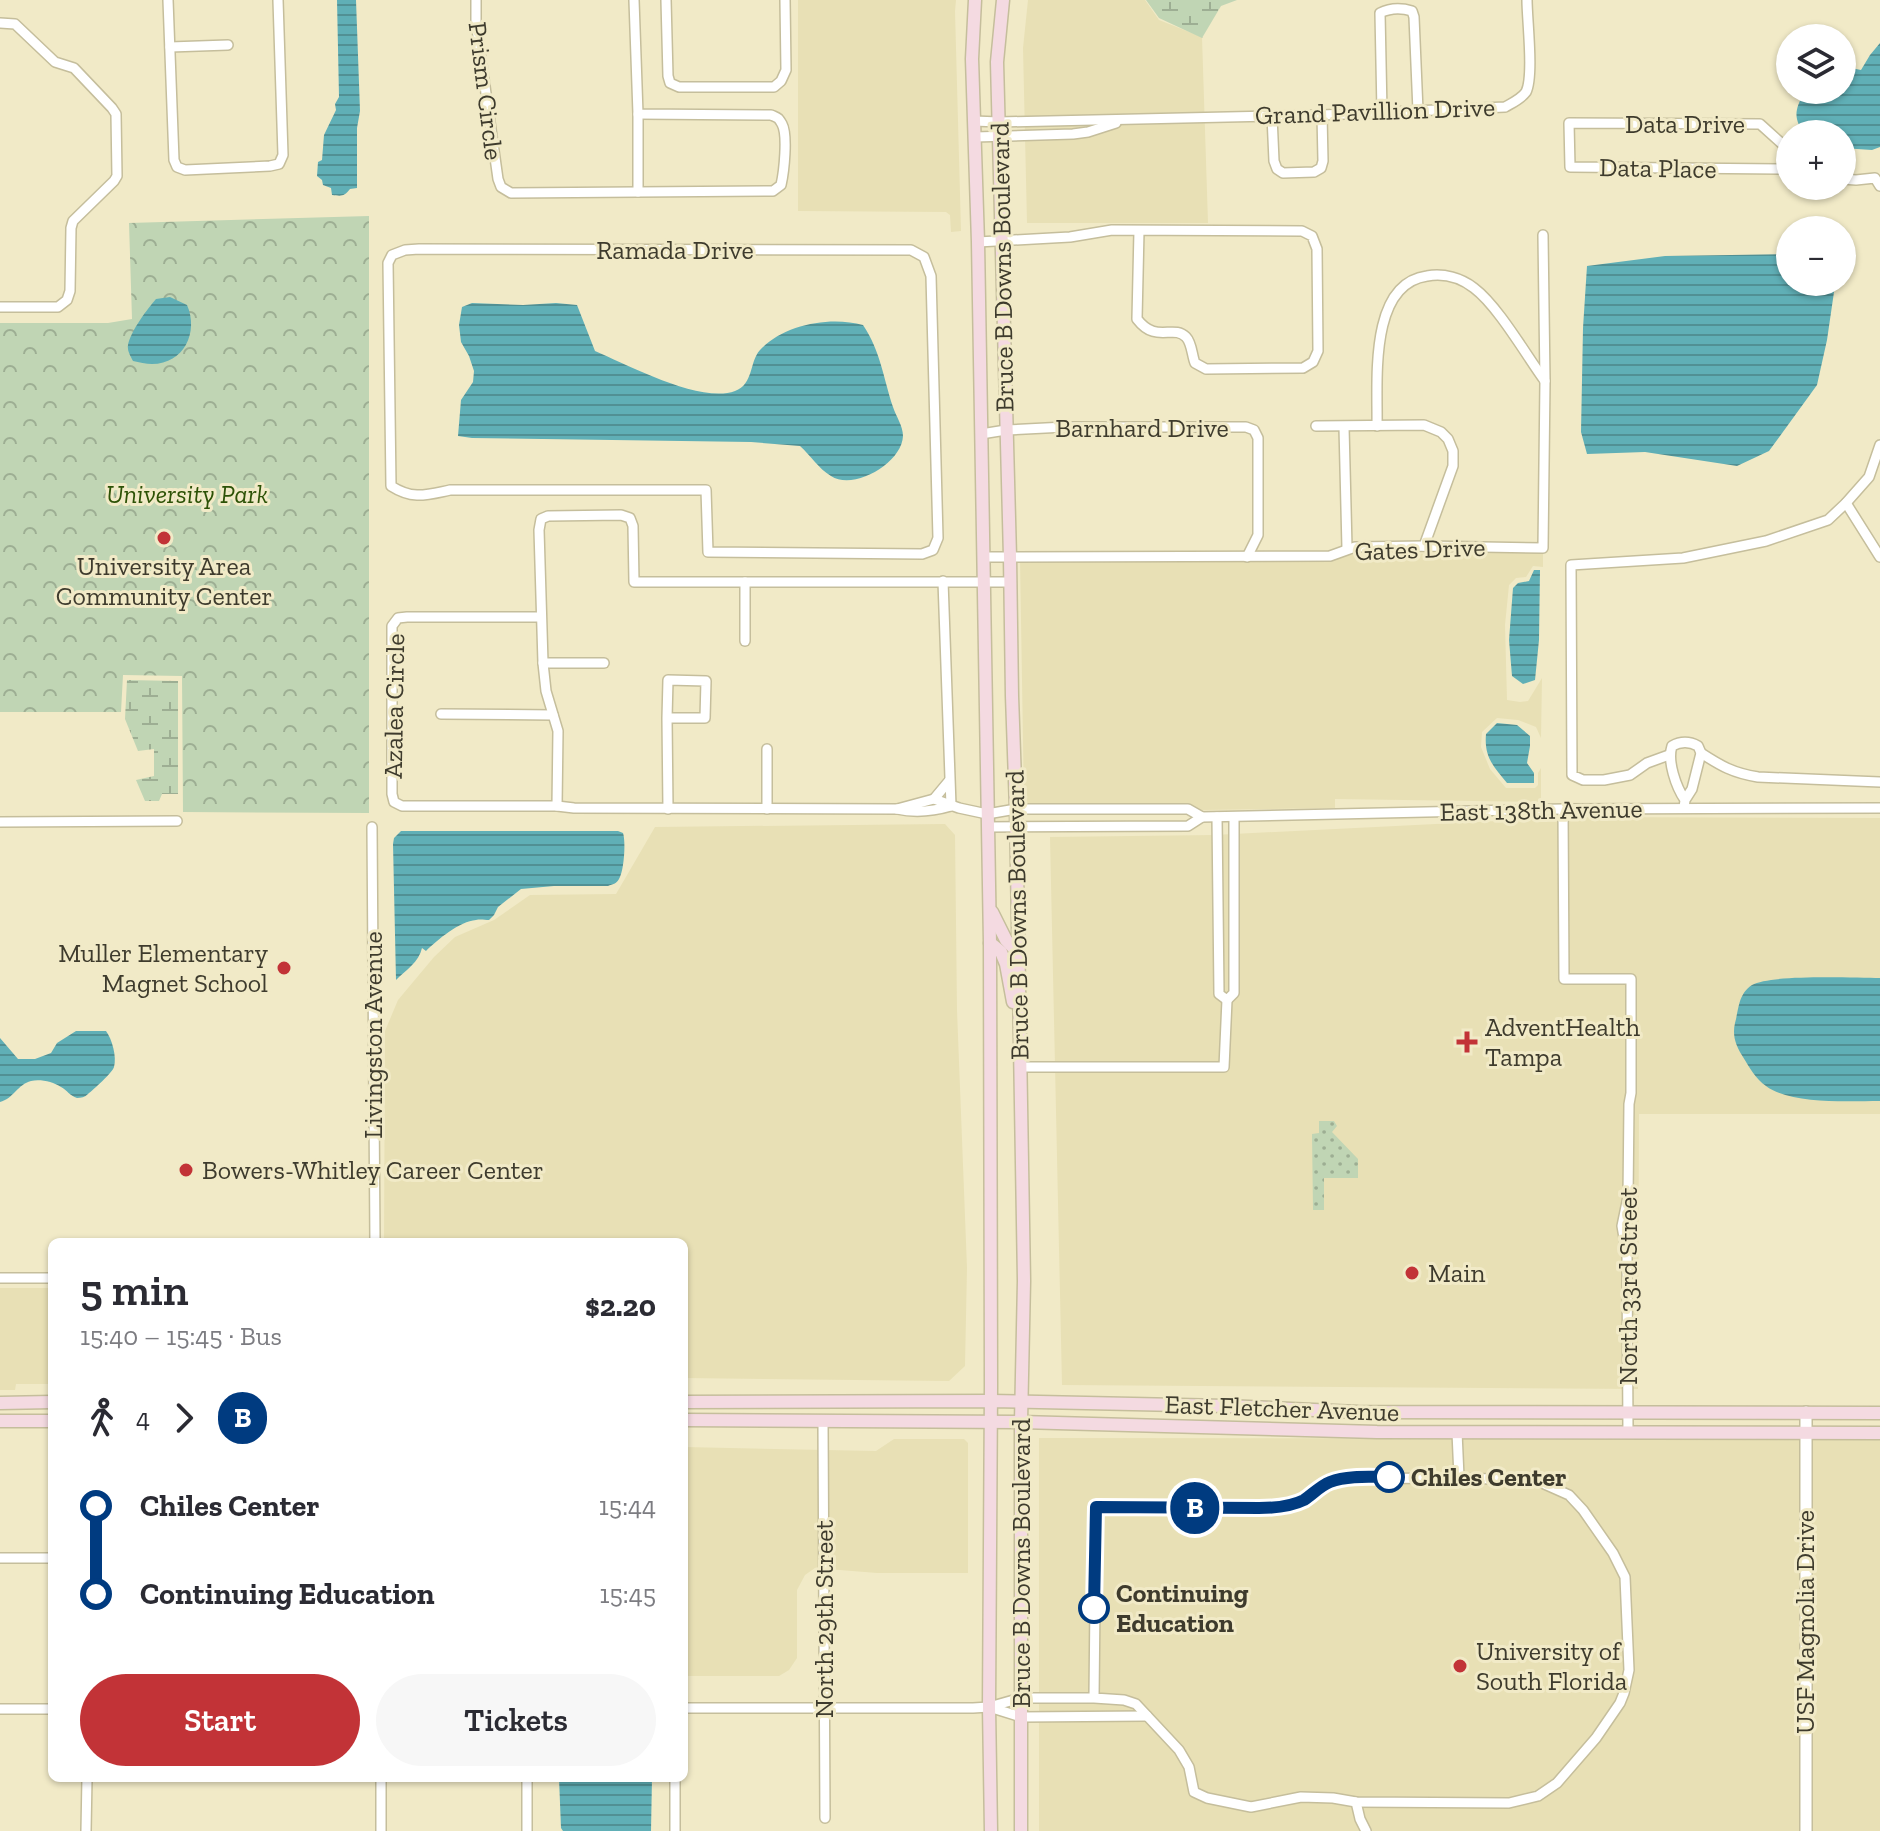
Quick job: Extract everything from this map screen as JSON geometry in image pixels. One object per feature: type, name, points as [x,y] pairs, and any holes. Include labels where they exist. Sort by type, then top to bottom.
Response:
[{"type":"main road","name":"Bruce B Downs Boulevard","points":[[975,0],[972,59],[990,943],[991,1831]]},
{"type":"main road","name":"Bruce B Downs Boulevard","points":[[1003,0],[997,62],[1011,582],[1024,1281],[1021,1831]]},
{"type":"main road","points":[[989,905],[1006,940],[1019,954]]},
{"type":"main road","points":[[990,943],[1001,952],[1006,964],[1020,1037]]},
{"type":"main road","name":"East Fletcher Avenue","points":[[688,1402],[991,1401],[1358,1412],[1880,1413]]},
{"type":"main road","points":[[0,1403],[48,1402]]},
{"type":"main road","points":[[688,1412],[723,1412],[758,1402]]},
{"type":"main road","name":"East Fletcher Avenue","points":[[688,1420],[1021,1422],[1305,1431],[1880,1433]]},
{"type":"main road","points":[[0,1421],[48,1421]]},
{"type":"street","points":[[168,0],[174,160],[177,167],[185,170],[279,164],[283,155],[278,0]]},
{"type":"street","name":"Prism Circle","points":[[476,0],[476,22],[501,187],[511,193],[773,191],[781,185],[784,174],[784,128],[779,119],[771,115],[638,114]]},
{"type":"street","points":[[634,0],[638,192]]},
{"type":"street","points":[[666,0],[668,76],[670,83],[679,87],[774,87],[786,70],[785,0]]},
{"type":"street","name":"Grand Pavillion Drive","points":[[974,121],[1322,115],[1505,107],[1525,92],[1529,78],[1527,0]]},
{"type":"street","points":[[1382,112],[1380,13],[1405,9],[1412,11],[1414,17],[1418,111]]},
{"type":"street","points":[[0,23],[15,24],[55,62],[74,68],[112,108],[116,114],[117,176],[73,221],[67,300],[58,307],[0,307]]},
{"type":"street","points":[[170,47],[228,45]]},
{"type":"street","points":[[1272,116],[1277,169],[1283,173],[1299,173],[1321,168],[1322,115]]},
{"type":"street","name":"Grand Pavillion Drive","points":[[975,137],[1073,134],[1127,120]]},
{"type":"street","name":"Data Drive","points":[[1569,123],[1760,124],[1776,138]]},
{"type":"street","name":"Data Place","points":[[1569,123],[1570,167],[1776,169]]},
{"type":"street","points":[[1856,180],[1875,178],[1880,186]]},
{"type":"street","points":[[978,242],[1070,237],[1112,230],[1302,231],[1312,236],[1317,249],[1318,351],[1313,362],[1303,368],[1206,369],[1195,363],[1186,336],[1145,329],[1137,319],[1139,231]]},
{"type":"street","name":"Gates Drive","points":[[984,557],[1330,556],[1347,548],[1543,548],[1543,235]]},
{"type":"street","name":"Ramada Drive","points":[[419,249],[911,250],[924,257],[931,276],[935,422],[938,538],[933,550],[922,554],[708,552],[706,490],[450,490],[415,496],[401,492],[391,486],[388,263],[392,255],[419,249]]},
{"type":"street","points":[[1377,426],[1379,338],[1396,294],[1420,277],[1438,274],[1456,278],[1473,287],[1490,302],[1545,381]]},
{"type":"street","points":[[1316,426],[1424,425],[1441,432],[1448,439],[1453,451],[1453,466],[1424,546]]},
{"type":"street","name":"Barnhard Drive","points":[[981,434],[1006,430],[1155,427],[1246,427],[1254,430],[1258,438],[1258,535],[1247,557]]},
{"type":"street","points":[[1344,427],[1347,548]]},
{"type":"street","points":[[1669,755],[1647,763],[1630,775],[1583,780],[1572,775],[1571,565],[1683,558],[1750,544],[1828,520],[1869,477],[1880,445]]},
{"type":"street","points":[[1846,503],[1880,557]]},
{"type":"street","points":[[557,806],[558,731],[546,691],[540,617],[541,519],[548,516],[621,515],[630,518],[633,526],[634,582],[1011,582]]},
{"type":"street","points":[[943,581],[951,806]]},
{"type":"street","points":[[745,582],[745,641]]},
{"type":"street","name":"Azalea Circle","points":[[540,617],[398,618],[392,626],[394,802],[402,806],[905,811],[951,806]]},
{"type":"street","points":[[543,663],[604,663]]},
{"type":"street","points":[[667,718],[705,718],[706,681],[668,680],[667,718],[668,809]]},
{"type":"street","points":[[441,714],[553,715]]},
{"type":"street","points":[[1684,804],[1669,755],[1672,746],[1678,742],[1691,742],[1698,746],[1701,753],[1738,774],[1880,782]]},
{"type":"street","points":[[767,749],[767,809]]},
{"type":"street","points":[[1684,804],[1692,789],[1701,753]]},
{"type":"street","points":[[934,799],[949,781]]},
{"type":"street","name":"Azalea Circle","points":[[897,809],[934,799],[988,820]]},
{"type":"street","name":"East 138th Avenue","points":[[988,820],[1016,809],[1188,809],[1202,817],[1234,817],[1684,804],[1880,808]]},
{"type":"street","name":"North 33rd Street","points":[[1563,809],[1564,979],[1631,979],[1628,1197],[1622,1226],[1627,1255],[1628,1432]]},
{"type":"street","name":"East 138th Avenue","points":[[988,820],[1016,828],[1188,826],[1202,817]]},
{"type":"street","points":[[1217,817],[1219,994],[1227,1000]]},
{"type":"street","points":[[1020,1067],[1224,1067],[1227,1000],[1234,993],[1234,817]]},
{"type":"street","points":[[0,822],[177,821]]},
{"type":"street","name":"Livingston Avenue","points":[[372,827],[375,1238]]},
{"type":"street","points":[[0,1278],[48,1278]]},
{"type":"street","name":"USF Magnolia Drive","points":[[1806,1412],[1806,1831]]},
{"type":"street","name":"North 29th Street","points":[[823,1421],[825,1818]]},
{"type":"street","points":[[1457,1432],[1459,1477]]},
{"type":"street","points":[[688,1708],[989,1707],[1021,1698],[1124,1700],[1136,1704],[1179,1750],[1189,1767],[1194,1792],[1207,1798],[1251,1807],[1301,1797],[1356,1802],[1509,1803],[1538,1796],[1557,1783],[1581,1758],[1620,1703],[1629,1670],[1625,1577],[1613,1553],[1569,1495],[1533,1479],[1369,1477],[1333,1480],[1303,1500],[1284,1507],[1096,1507],[1094,1698]]},
{"type":"street","points":[[0,1558],[48,1558]]},
{"type":"street","points":[[989,1707],[1021,1717],[1147,1716]]},
{"type":"street","points":[[0,1709],[48,1709]]},
{"type":"street","points":[[86,1831],[87,1782]]},
{"type":"street","points":[[381,1782],[381,1831]]},
{"type":"street","points":[[527,1782],[527,1831]]},
{"type":"street","points":[[675,1782],[675,1831]]},
{"type":"street","points":[[1356,1802],[1366,1831]]},
{"type":"shaded area","points":[[798,0],[956,0],[961,231],[951,232],[950,215],[946,212],[798,211]]},
{"type":"shaded area","points":[[1028,0],[1145,0],[1159,20],[1202,37],[1208,223],[1027,223],[1023,48]]},
{"type":"shaded area","points":[[1543,551],[1543,567],[1533,566],[1526,577],[1516,578],[1509,585],[1505,625],[1507,700],[1528,701],[1542,678],[1541,738],[1536,727],[1518,720],[1497,718],[1482,732],[1481,747],[1490,769],[1506,788],[1535,788],[1541,768],[1541,802],[1335,799],[1335,808],[1200,810],[1188,804],[1024,803],[1020,558]]},
{"type":"shaded area","name":"AdventHealth Tampa","points":[[1576,817],[1880,818],[1880,1114],[1639,1114],[1638,1389],[1062,1385],[1050,837],[1214,835]]},
{"type":"shaded area","points":[[945,824],[955,835],[957,1010],[967,1268],[965,1366],[949,1381],[688,1378],[688,1238],[384,1238],[385,1031],[398,1000],[455,937],[494,920],[530,895],[616,894],[655,827]]},
{"type":"shaded area","points":[[0,1288],[48,1288],[48,1384],[16,1384],[15,1390],[0,1390]]},
{"type":"shaded area","name":"University of South Florida","points":[[1039,1438],[1880,1439],[1880,1831],[1039,1831]]},
{"type":"shaded area","points":[[894,1439],[964,1439],[968,1443],[968,1573],[877,1573],[815,1568],[805,1575],[797,1590],[797,1658],[789,1670],[779,1676],[688,1676],[688,1447],[876,1451]]},
{"type":"green space","points":[[1146,0],[1237,0],[1221,6],[1202,38],[1159,18]]},
{"type":"green space","name":"University Park","points":[[369,216],[369,813],[183,812],[182,676],[123,675],[121,712],[0,712],[0,323],[108,323],[132,319],[129,223]]},
{"type":"green space","points":[[127,680],[178,681],[178,794],[162,794],[159,801],[145,801],[136,780],[154,776],[154,749],[138,751],[125,719]]},
{"type":"green space","points":[[1319,1121],[1334,1121],[1337,1126],[1332,1132],[1358,1159],[1358,1178],[1324,1178],[1324,1210],[1313,1210],[1312,1134],[1319,1133]]},
{"type":"water","points":[[337,0],[356,0],[360,111],[357,188],[340,196],[332,195],[331,188],[323,185],[317,176],[324,135],[339,97]]},
{"type":"water","points":[[1880,43],[1880,147],[1856,149],[1856,120],[1798,120],[1799,104],[1856,104],[1856,69],[1861,70]]},
{"type":"water","points":[[1776,254],[1776,296],[1833,296],[1817,385],[1769,451],[1737,466],[1645,452],[1587,454],[1581,432],[1587,266],[1665,256]]},
{"type":"water","points":[[170,297],[187,305],[191,326],[186,345],[173,359],[163,363],[133,361],[128,344],[134,330],[156,299]]},
{"type":"water","points":[[472,303],[577,305],[595,351],[684,388],[721,394],[741,388],[760,350],[782,334],[823,322],[863,325],[878,355],[902,429],[901,446],[895,456],[875,472],[852,480],[841,480],[827,473],[800,446],[751,442],[458,436],[461,400],[473,382],[474,371],[461,342],[459,325],[462,307]]},
{"type":"water","points":[[1534,570],[1540,570],[1539,640],[1535,680],[1523,684],[1512,676],[1509,640],[1513,588],[1518,583],[1529,581]]},
{"type":"water","points":[[1497,723],[1517,725],[1530,736],[1527,763],[1534,773],[1534,783],[1507,783],[1494,766],[1486,749],[1486,734]]},
{"type":"water","points":[[401,831],[618,831],[624,837],[621,875],[616,883],[608,886],[521,889],[498,907],[489,920],[470,921],[456,927],[426,951],[422,948],[415,962],[396,980],[393,844]]},
{"type":"water","points":[[1794,978],[1880,978],[1880,1101],[1821,1101],[1777,1092],[1759,1080],[1738,1049],[1735,1023],[1742,997],[1752,985]]},
{"type":"water","points":[[76,1031],[106,1031],[110,1039],[114,1067],[98,1085],[86,1096],[77,1098],[54,1084],[31,1081],[0,1102],[0,1038],[18,1059],[35,1059],[51,1053],[57,1043]]},
{"type":"water","points":[[559,1782],[652,1782],[651,1831],[563,1831]]},
{"type":"bus line","name":"B","points":[[1094,1608],[1096,1507],[1284,1507],[1303,1500],[1333,1480],[1389,1477]]},
{"type":"place","name":"University Area Community Center","points":[[164,538]]},
{"type":"place","name":"Muller Elementary Magnet School","points":[[284,968]]},
{"type":"place","name":"AdventHealth Tampa","points":[[1467,1042]]},
{"type":"place","name":"Bowers-Whitley Career Center","points":[[186,1170]]},
{"type":"place","name":"Main","points":[[1412,1273]]},
{"type":"place","name":"Chiles Center","points":[[1389,1477]]},
{"type":"place","name":"Continuing Education","points":[[1094,1608]]},
{"type":"place","name":"University of South Florida","points":[[1460,1666]]}]
